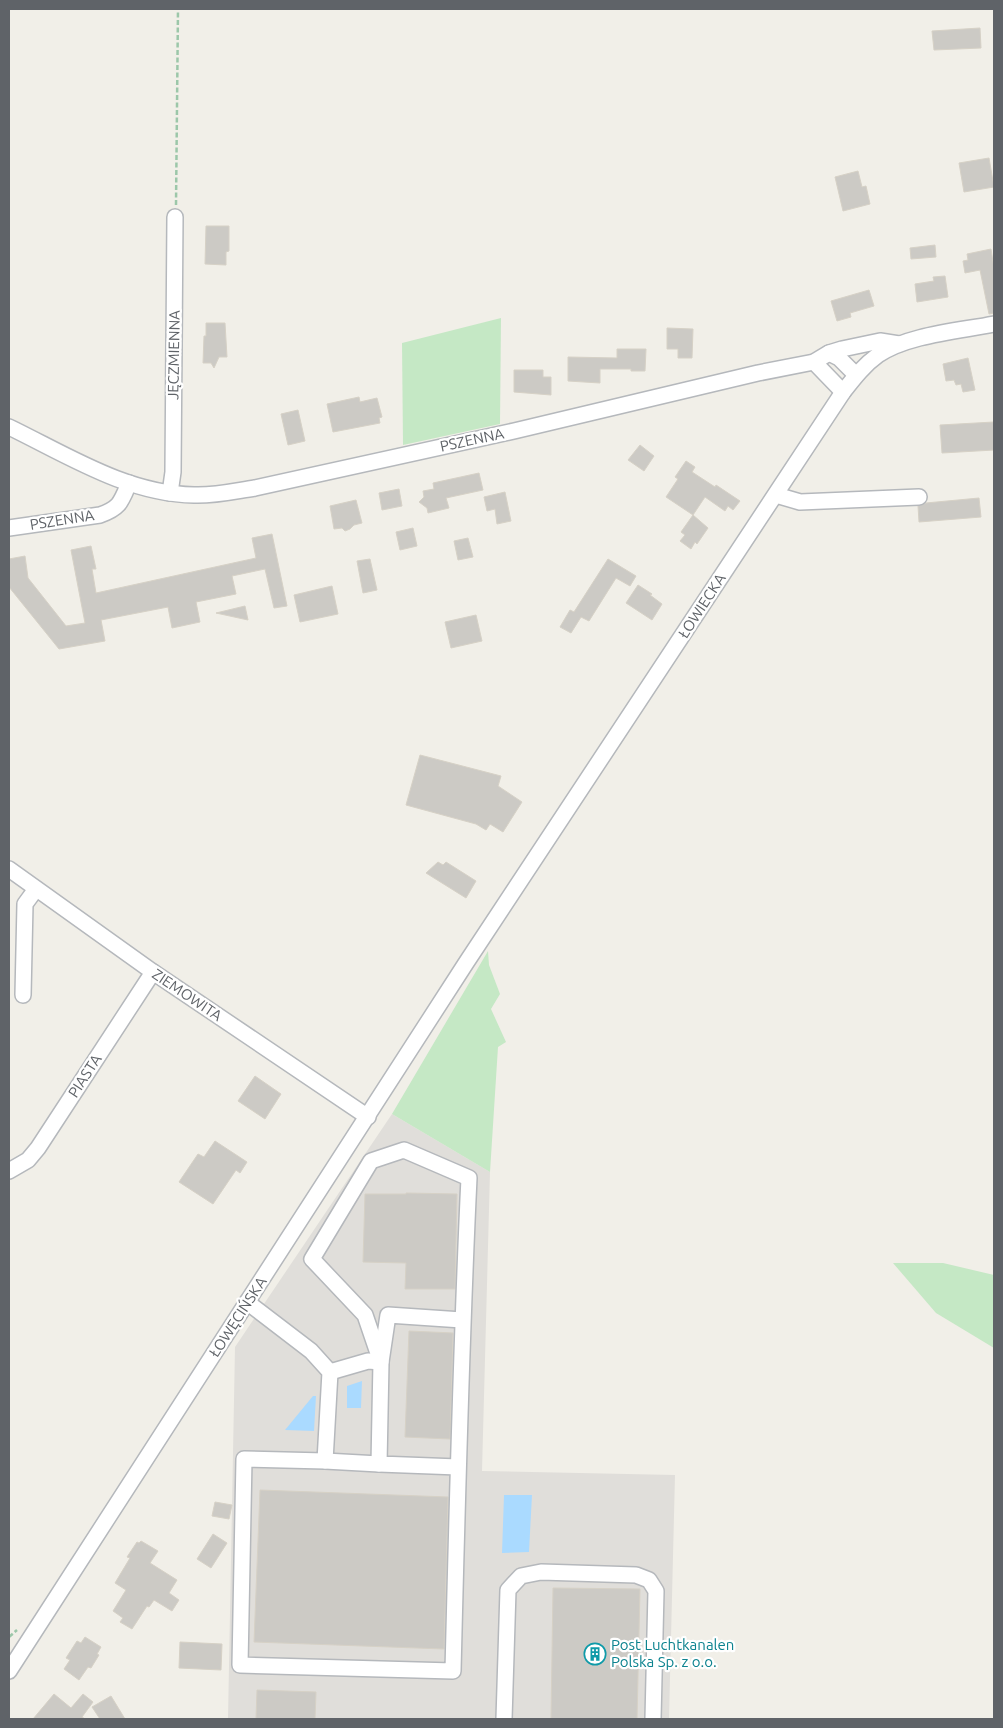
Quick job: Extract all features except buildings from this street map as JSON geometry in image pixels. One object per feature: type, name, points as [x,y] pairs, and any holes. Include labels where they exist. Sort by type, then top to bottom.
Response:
[{"type":"street","name":"JĘCZMIENNA","points":[[170,493],[173,472],[175,218]]},
{"type":"street","name":"ŁOWIECKA","points":[[466,964],[856,375],[877,356],[899,344],[994,324]]},
{"type":"street","name":"PSZENNA","points":[[9,427],[103,474],[129,483],[170,493],[194,495],[219,494],[255,488],[514,431],[758,373],[814,362],[829,353],[880,341],[899,344]]},
{"type":"street","points":[[829,353],[839,358],[856,375]]},
{"type":"street","points":[[814,362],[843,392]]},
{"type":"street","name":"PSZENNA","points":[[9,528],[100,515],[114,510],[122,499],[129,483]]},
{"type":"street","points":[[776,495],[800,502],[919,497]]},
{"type":"street","name":"ZIEMOWITA","points":[[9,869],[153,972],[368,1117]]},
{"type":"street","points":[[23,996],[25,904],[36,889]]},
{"type":"street","name":"ŁOWĘCIŃSKA","points":[[9,1671],[466,964]]},
{"type":"street","name":"PIASTA","points":[[9,1171],[28,1160],[38,1148],[153,972]]},
{"type":"street","points":[[381,1362],[364,1315],[312,1258],[371,1161],[404,1150],[468,1178],[462,1320],[453,1671],[240,1665],[244,1458],[458,1467]]},
{"type":"street","points":[[247,1302],[311,1351],[330,1372],[325,1462]]},
{"type":"street","points":[[379,1464],[381,1362],[388,1315],[462,1320]]},
{"type":"street","points":[[330,1372],[368,1361],[381,1362]]},
{"type":"street","points":[[504,1719],[508,1590],[521,1576],[541,1572],[636,1575],[649,1580],[656,1591],[653,1719]]},
{"type":"path","points":[[175,218],[178,9]]},
{"type":"shaded area","points":[[392,1114],[490,1172],[482,1471],[675,1475],[669,1719],[228,1719],[235,1347]]},
{"type":"green space","points":[[501,318],[500,424],[403,445],[402,343]]},
{"type":"green space","points":[[488,951],[489,965],[500,994],[491,1009],[506,1042],[498,1047],[490,1172],[392,1114]]},
{"type":"green space","points":[[893,1263],[943,1263],[994,1275],[994,1348],[936,1313]]},
{"type":"water","points":[[362,1381],[361,1408],[347,1408],[347,1386]]},
{"type":"water","points":[[313,1396],[316,1396],[314,1431],[285,1430]]},
{"type":"water","points":[[504,1495],[532,1495],[529,1552],[502,1553]]},
{"type":"place","name":"Post Luchtkanalen Polska Sp. z o.o.","points":[[595,1654]]}]
